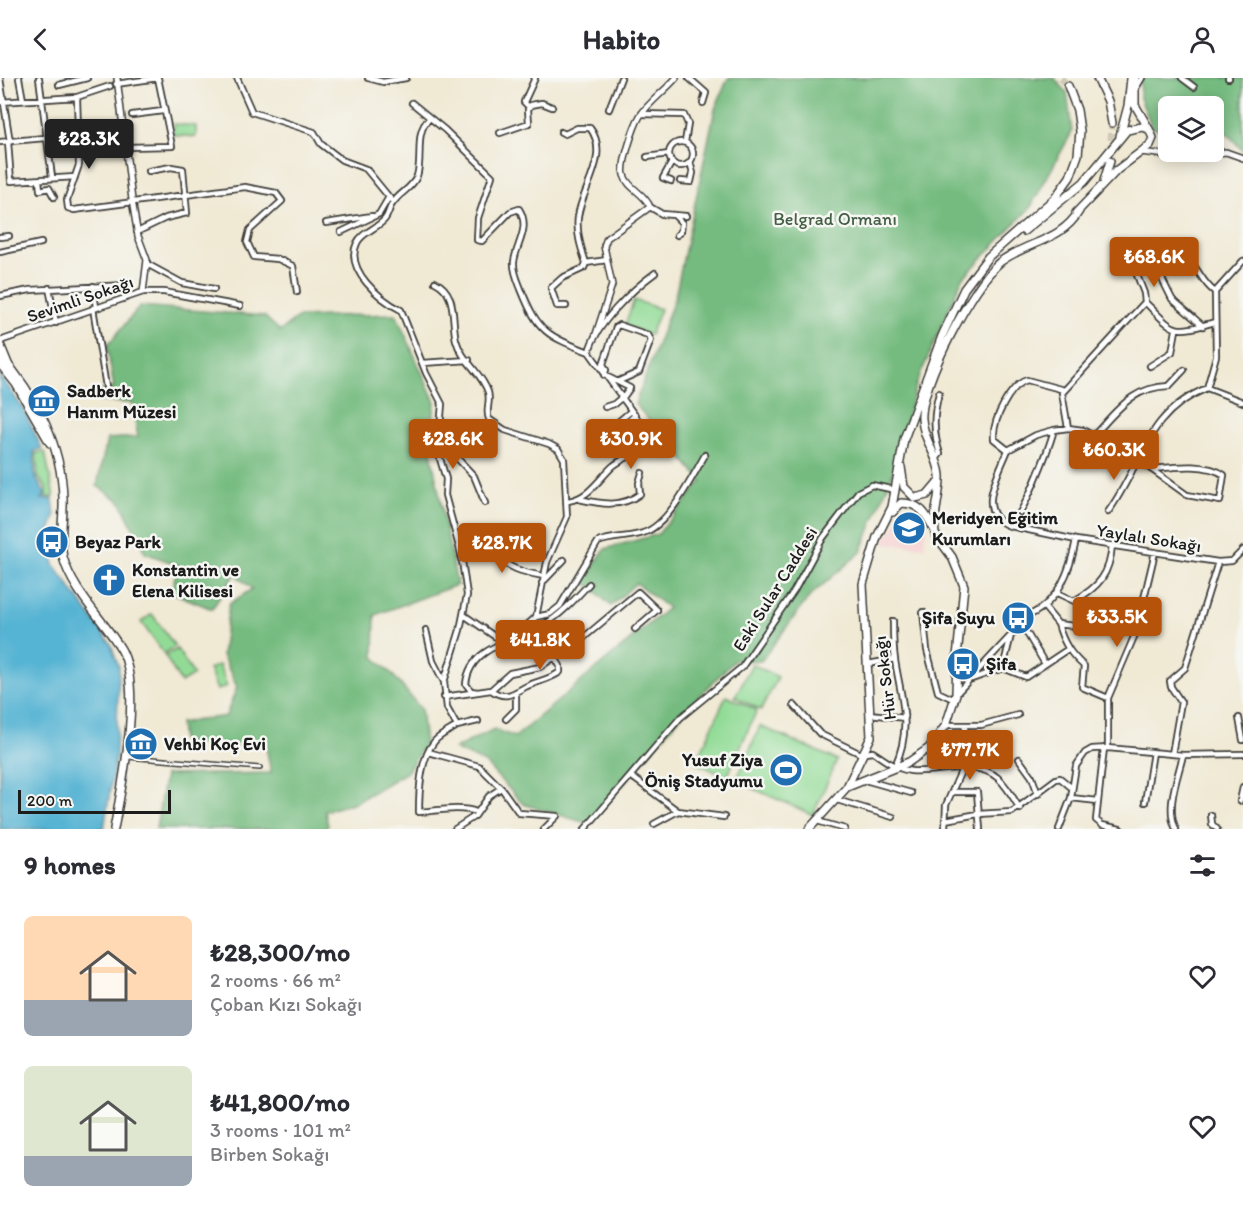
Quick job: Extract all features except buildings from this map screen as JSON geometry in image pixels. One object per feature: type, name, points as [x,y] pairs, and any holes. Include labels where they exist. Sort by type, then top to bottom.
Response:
[{"type":"main road","points":[[1097,78],[1108,101],[1112,123]]},
{"type":"main road","points":[[1115,147],[1126,116],[1131,78]]},
{"type":"main road","points":[[934,529],[940,477],[921,417],[930,386],[959,315],[977,286],[993,268],[1007,258],[1048,238],[1152,142],[1149,129],[1135,105],[1136,78]]},
{"type":"main road","points":[[885,524],[895,490],[899,462],[909,423],[955,305],[981,266],[1055,198],[1075,165],[1080,143],[1080,124],[1068,86]]},
{"type":"main road","points":[[1011,237],[1029,228],[1084,182],[1127,130],[1142,126],[1149,129]]},
{"type":"main road","points":[[1104,184],[1110,160]]},
{"type":"main road","points":[[0,342],[9,365]]},
{"type":"main road","points":[[0,355],[9,365],[44,420],[53,448],[62,483],[62,545],[65,562],[73,579],[120,647],[129,670],[126,756],[114,829]]},
{"type":"main road","points":[[0,364],[16,384],[53,448]]},
{"type":"main road","points":[[899,462],[904,487],[915,498],[923,498],[931,493],[940,477]]},
{"type":"main road","points":[[809,829],[847,787],[865,754],[871,737],[863,584],[877,537],[898,505],[905,503],[922,509],[934,529],[936,538],[958,568],[964,586],[957,657],[956,697],[946,725],[928,748],[909,762],[862,779],[847,787]]},
{"type":"main road","points":[[858,767],[858,777],[862,779]]},
{"type":"street","points":[[0,78],[9,142],[11,181],[75,177]]},
{"type":"street","points":[[19,78],[23,100]]},
{"type":"street","points":[[39,78],[52,177]]},
{"type":"street","points":[[59,85],[87,78]]},
{"type":"street","points":[[80,148],[126,147],[172,146],[158,78],[117,82],[126,147],[132,202],[137,232],[147,264],[143,292]]},
{"type":"street","points":[[237,78],[252,112],[314,132],[321,144],[342,160],[366,170],[393,202]]},
{"type":"street","points":[[368,78],[383,82],[405,78]]},
{"type":"street","points":[[500,133],[529,123],[529,107],[524,102],[535,78]]},
{"type":"street","points":[[609,109],[621,78]]},
{"type":"street","points":[[676,78],[642,114],[624,170],[625,177],[634,189],[646,197],[650,207],[656,212],[686,216]]},
{"type":"street","points":[[689,78],[704,89],[706,93],[703,103]]},
{"type":"street","points":[[1135,90],[1142,78]]},
{"type":"street","points":[[1182,78],[1194,87]]},
{"type":"street","points":[[2,102],[77,97],[110,86]]},
{"type":"street","points":[[77,97],[80,148],[75,177],[67,200],[68,208],[74,210],[245,187],[281,196],[282,201],[250,230],[246,242],[254,257],[278,259],[293,266],[297,292]]},
{"type":"street","points":[[412,103],[445,130],[492,176],[478,218],[477,240],[482,241],[510,212],[519,209],[523,225],[514,263],[515,274],[536,323],[549,335],[589,352],[639,421]]},
{"type":"street","points":[[529,107],[536,103],[552,107]]},
{"type":"street","points":[[132,115],[163,111]]},
{"type":"street","points":[[642,114],[684,115],[688,124],[685,142]]},
{"type":"street","points":[[429,119],[422,128],[417,175],[410,188],[393,202],[385,219],[357,241],[357,261],[361,275],[372,289],[385,302],[401,310],[422,363],[442,404],[438,452],[446,479],[445,495],[467,595],[464,615],[444,682],[447,708],[457,726]]},
{"type":"street","points":[[561,132],[565,134],[584,126],[590,128],[595,135],[597,146],[592,177],[577,218],[586,263]]},
{"type":"street","points":[[0,142],[79,135]]},
{"type":"street","points":[[680,181],[692,182],[693,173],[690,162],[693,153],[691,146],[685,142],[675,143],[669,154],[672,162],[683,167],[690,162]]},
{"type":"street","points":[[1140,152],[1184,157],[1226,152],[1243,158]]},
{"type":"street","points":[[647,158],[669,154]]},
{"type":"street","points":[[671,181],[663,178],[672,162]]},
{"type":"street","points":[[137,232],[166,218],[187,213],[183,169],[171,167],[149,171]]},
{"type":"street","points":[[39,180],[40,190],[49,188],[54,197]]},
{"type":"street","points":[[341,232],[379,214],[389,197]]},
{"type":"street","points":[[589,352],[612,285],[604,246],[607,238],[650,207]]},
{"type":"street","points":[[674,215],[682,223],[681,231],[677,235]]},
{"type":"street","points":[[327,223],[374,216]]},
{"type":"street","points":[[0,237],[9,236]]},
{"type":"street","points":[[0,252],[41,243]]},
{"type":"street","points":[[1176,330],[1145,302],[1144,293],[1128,252],[1130,246],[1138,243],[1145,245],[1172,299],[1203,326]]},
{"type":"street","points":[[566,306],[557,306],[552,293],[553,284],[579,272],[586,263],[607,260]]},
{"type":"street","points":[[1188,260],[1196,269],[1201,280],[1215,292]]},
{"type":"street","points":[[1108,512],[1123,488],[1135,460],[1172,409],[1207,388],[1216,356],[1215,292],[1243,261]]},
{"type":"street","points":[[147,264],[182,283],[214,289]]},
{"type":"street","points":[[595,337],[623,301],[655,273]]},
{"type":"street","points":[[435,282],[443,286],[448,295],[455,318],[456,341],[487,389],[488,416],[497,426],[542,441],[561,452],[568,501],[567,517],[552,549],[543,576],[536,617]]},
{"type":"street","points":[[0,296],[49,288],[127,285]]},
{"type":"street","points":[[93,286],[94,308],[106,387]]},
{"type":"street","points":[[49,288],[56,323]]},
{"type":"street","name":"Sevimli Sokağı","points":[[0,342],[143,292],[164,292],[240,306]]},
{"type":"street","points":[[1068,428],[1062,401],[1064,390],[1145,302]]},
{"type":"street","points":[[1176,330],[1215,322]]},
{"type":"street","points":[[604,375],[603,360],[616,327],[622,325],[651,337],[639,372],[619,381]]},
{"type":"street","points":[[1150,366],[1168,357],[1175,349],[1176,330]]},
{"type":"street","points":[[422,363],[469,360]]},
{"type":"street","points":[[1094,435],[1136,394],[1148,387],[1169,386],[1184,370]]},
{"type":"street","points":[[604,375],[630,388],[622,399],[605,407]]},
{"type":"street","points":[[1008,450],[994,439],[995,423],[1006,401],[1022,382],[1027,380],[1064,390]]},
{"type":"street","points":[[1207,388],[1243,402]]},
{"type":"street","points":[[936,459],[940,454],[933,432],[939,393]]},
{"type":"street","points":[[612,427],[633,413]]},
{"type":"street","points":[[620,429],[633,413]]},
{"type":"street","points":[[439,428],[458,459],[474,476],[485,503]]},
{"type":"street","points":[[1054,430],[1048,451],[1024,500],[1019,519],[1010,526],[1001,523],[993,516],[990,504],[1008,450],[1036,435],[1054,430],[1068,428],[1094,435],[1151,469],[1187,495],[1220,501],[1224,475],[1220,472],[1198,467],[1151,469]]},
{"type":"street","points":[[579,500],[606,477],[616,464],[638,451]]},
{"type":"street","points":[[508,641],[536,617],[550,614],[560,606],[598,542],[641,534],[659,524],[705,455]]},
{"type":"street","points":[[568,501],[579,500],[607,505],[631,501],[640,494],[639,483],[642,473]]},
{"type":"street","name":"Eski Sular Caddesi","points":[[585,829],[632,777],[680,718],[742,667],[794,591],[823,538],[858,492],[872,485],[895,490]]},
{"type":"street","name":"Yaylalı Sokağı","points":[[1010,526],[1076,540],[1218,562]]},
{"type":"street","points":[[507,533],[508,546],[497,554],[499,558],[515,569],[543,576]]},
{"type":"street","points":[[923,612],[927,650],[938,692],[956,697],[1021,623],[1030,615],[1045,608],[1056,593],[1071,564],[1076,540]]},
{"type":"street","points":[[1056,593],[1074,601],[1100,584],[1107,574],[1112,545]]},
{"type":"street","points":[[461,560],[501,551]]},
{"type":"street","points":[[1120,829],[1098,823],[1098,801],[1106,748],[1108,698],[1136,632],[1155,552]]},
{"type":"street","points":[[1172,754],[1181,702],[1171,687],[1170,681],[1185,668],[1218,562],[1232,561],[1242,552]]},
{"type":"street","points":[[542,583],[561,566],[564,560]]},
{"type":"street","points":[[478,693],[471,691],[466,684],[469,672],[489,648],[538,628],[563,612],[589,584]]},
{"type":"street","points":[[444,697],[491,690],[510,673],[540,667],[556,658],[638,592],[644,595],[657,610],[635,629]]},
{"type":"street","points":[[1045,608],[1058,624],[1068,649],[1084,666],[1082,687],[1108,698]]},
{"type":"street","points":[[464,615],[494,636],[508,641]]},
{"type":"street","name":"Hür Sokağı","points":[[892,621],[895,659],[905,718],[900,755],[895,766]]},
{"type":"street","points":[[1021,623],[1045,664]]},
{"type":"street","points":[[1058,624],[1106,630]]},
{"type":"street","points":[[491,690],[498,695],[516,694],[525,687],[552,678],[560,672],[556,658],[538,628]]},
{"type":"street","points":[[426,630],[433,661],[444,682]]},
{"type":"street","points":[[1003,668],[1011,633]]},
{"type":"street","points":[[970,680],[1003,668],[1026,677],[1068,649]]},
{"type":"street","points":[[868,664],[895,659]]},
{"type":"street","points":[[506,719],[516,709],[516,694]]},
{"type":"street","points":[[794,705],[819,734],[865,754],[873,752],[895,766],[911,771],[982,770],[999,778],[1020,809]]},
{"type":"street","points":[[870,714],[905,718]]},
{"type":"street","points":[[946,725],[981,725],[1018,715]]},
{"type":"street","points":[[1239,718],[1243,740]]},
{"type":"street","points":[[476,812],[464,808],[453,811],[418,812],[422,777],[428,752],[434,741],[457,726],[478,721]]},
{"type":"street","points":[[945,829],[946,805],[962,769],[966,732],[964,725]]},
{"type":"street","points":[[1059,829],[1071,798],[1076,766],[1080,759],[1092,749],[1106,748],[1183,755],[1243,754]]},
{"type":"street","points":[[428,752],[479,766],[501,788],[519,813],[557,816],[544,829]]},
{"type":"street","points":[[1145,802],[1153,752]]},
{"type":"street","points":[[1176,829],[1171,820],[1183,755]]},
{"type":"street","points":[[126,756],[260,768]]},
{"type":"street","points":[[1019,759],[1032,777],[1038,794]]},
{"type":"street","points":[[909,762],[911,771]]},
{"type":"street","points":[[632,777],[678,811],[724,817]]},
{"type":"street","points":[[945,820],[978,814],[1012,812],[1020,809],[1060,778],[1072,788]]},
{"type":"street","points":[[862,779],[911,794]]},
{"type":"street","points":[[455,829],[471,819],[489,795],[501,788]]},
{"type":"street","points":[[1240,801],[1243,788]]},
{"type":"street","points":[[953,792],[977,792],[980,829]]},
{"type":"street","points":[[1071,798],[1098,801]]},
{"type":"street","points":[[837,800],[893,817]]},
{"type":"street","points":[[654,824],[678,811]]},
{"type":"street","points":[[1211,815],[1212,824],[1216,829]]},
{"type":"street","points":[[817,821],[845,829]]},
{"type":"shaded area","name":"Meridyen Eğitim Kurumları","points":[[906,511],[922,515],[927,525],[924,547],[882,543]]},
{"type":"green space","name":"Belgrad Ormanı","points":[[728,78],[1054,78],[1067,92],[1072,132],[1030,208],[962,279],[916,385],[893,472],[861,552],[810,596],[761,661],[735,660],[695,700],[589,824],[523,804],[485,763],[454,749],[494,729],[515,737],[668,608],[636,583],[611,606],[583,580],[605,549],[658,534],[702,481],[635,404],[675,297],[715,109]]},
{"type":"green space","points":[[1141,78],[1243,78],[1243,151],[1227,133],[1224,133],[1224,96],[1158,96],[1158,129],[1152,127],[1140,98]]},
{"type":"green space","points":[[174,124],[196,126],[196,137],[173,135]]},
{"type":"green space","points":[[634,300],[660,309],[650,335],[625,325]]},
{"type":"green space","points":[[140,306],[264,316],[280,331],[299,317],[396,314],[435,402],[430,447],[457,585],[375,615],[374,657],[392,674],[421,709],[425,744],[407,772],[356,802],[325,811],[328,826],[324,829],[156,829],[165,775],[271,773],[266,746],[182,744],[180,723],[226,716],[237,687],[222,655],[229,604],[252,589],[235,574],[212,609],[171,592],[178,565],[145,553],[120,501],[97,486],[107,439],[138,437],[132,403],[100,401],[97,391],[114,388],[107,346]]},
{"type":"green space","points":[[45,452],[54,497],[46,497],[46,488],[38,477],[36,453]]},
{"type":"green space","points":[[152,614],[175,646],[164,654],[141,622]]},
{"type":"green space","points":[[177,649],[194,675],[181,683],[165,656]]},
{"type":"green space","points":[[752,664],[778,677],[761,710],[735,697]]},
{"type":"green space","points":[[219,665],[227,686],[217,690],[209,669]]},
{"type":"green space","points":[[726,696],[757,710],[727,777],[696,763]]},
{"type":"green space","name":"Yusuf Ziya Öniş Stadyumu","points":[[760,726],[837,760],[813,815],[736,781]]},
{"type":"water","points":[[0,375],[24,410],[42,449],[34,451],[35,471],[45,496],[42,499],[53,499],[55,517],[48,536],[54,565],[111,644],[119,667],[116,754],[104,829],[0,829]]},
{"type":"tunnel","points":[[1061,78],[1068,86]]},
{"type":"tunnel","points":[[1110,161],[1112,123]]},
{"type":"place","name":"Sadberk Hanım Müzesi","points":[[44,401]]},
{"type":"place","name":"Meridyen Eğitim Kurumları","points":[[909,528]]},
{"type":"place","name":"Beyaz Park","points":[[52,542]]},
{"type":"place","name":"Konstantin ve Elena Kilisesi","points":[[109,580]]},
{"type":"place","name":"Şifa Suyu","points":[[1018,618]]},
{"type":"place","name":"Şifa","points":[[963,664]]},
{"type":"place","name":"Vehbi Koç Evi","points":[[141,744]]},
{"type":"place","name":"Yusuf Ziya Öniş Stadyumu","points":[[786,770]]}]
